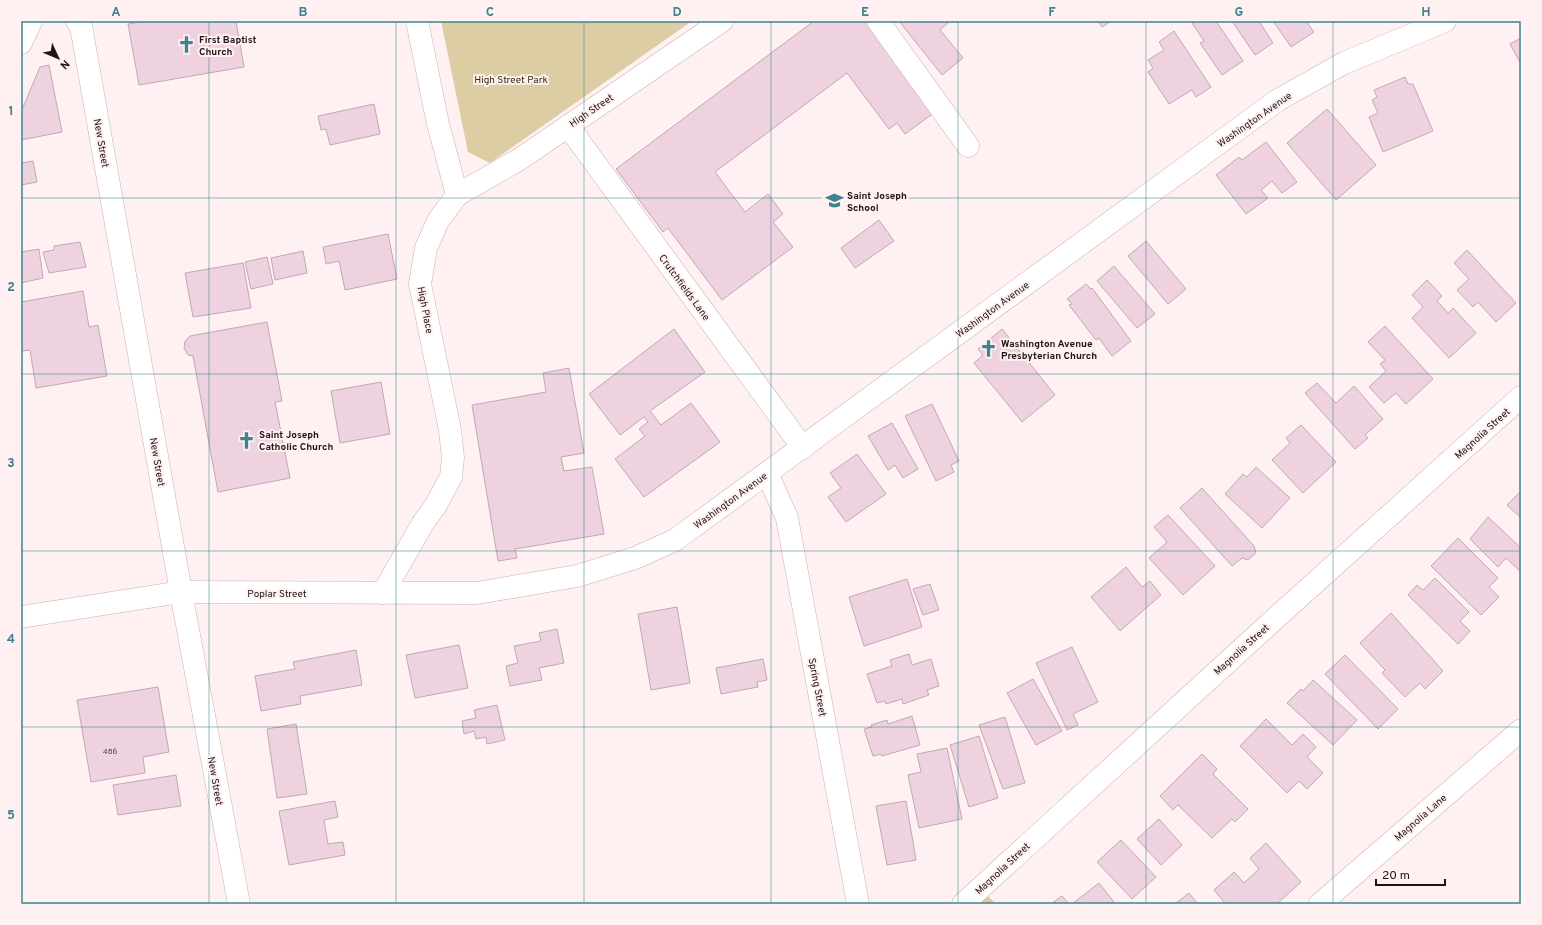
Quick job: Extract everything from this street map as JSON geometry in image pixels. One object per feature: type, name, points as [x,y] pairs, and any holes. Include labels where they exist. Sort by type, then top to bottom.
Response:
[{"type":"street","points":[[21,43],[32,21]]},
{"type":"street","name":"New Street","points":[[77,21],[81,26],[181,592],[239,904]]},
{"type":"street","points":[[417,21],[438,124],[457,194]]},
{"type":"street","name":"High Street","points":[[457,194],[520,159],[721,21]]},
{"type":"street","points":[[878,21],[968,146]]},
{"type":"street","name":"Washington Avenue","points":[[534,583],[577,576],[635,558],[675,540],[1278,100],[1344,63],[1445,21]]},
{"type":"street","name":"Crutchfields Lane","points":[[568,126],[803,448]]},
{"type":"street","name":"High Place","points":[[383,593],[423,523],[436,505],[451,477],[453,458],[450,430],[420,284],[426,248],[438,221],[457,194]]},
{"type":"street","name":"Magnolia Street","points":[[963,904],[1268,624],[1521,397]]},
{"type":"street","name":"Spring Street","points":[[767,473],[786,518],[858,904]]},
{"type":"street","name":"Poplar Street","points":[[21,617],[181,592],[477,593],[534,583]]},
{"type":"street","name":"Magnolia Lane","points":[[1320,904],[1521,730]]},
{"type":"green space","name":"High Street Park","points":[[441,21],[692,21],[490,163],[468,152]]},
{"type":"green space","points":[[987,895],[996,904],[981,904]]},
{"type":"building","name":"First Baptist Church","points":[[145,21],[236,21],[244,67],[139,85],[128,24]]},
{"type":"building","points":[[814,21],[867,21],[935,112],[905,134],[897,123],[889,129],[847,73],[715,172],[745,212],[768,194],[783,214],[773,222],[793,247],[722,300],[668,228],[663,232],[616,169]]},
{"type":"building","points":[[899,21],[950,21],[940,30],[963,58],[942,75]]},
{"type":"building","points":[[1098,21],[1111,21],[1102,27]]},
{"type":"building","points":[[1194,21],[1216,21],[1243,61],[1222,75],[1200,43],[1204,41],[1192,23]]},
{"type":"building","points":[[1232,21],[1259,21],[1273,43],[1255,55]]},
{"type":"building","points":[[1273,21],[1306,21],[1314,32],[1291,47]]},
{"type":"building","points":[[1174,31],[1211,87],[1196,97],[1192,90],[1169,104],[1148,72],[1153,68],[1148,60],[1164,50],[1159,42]]},
{"type":"building","points":[[1521,38],[1521,64],[1510,44]]},
{"type":"building","points":[[49,65],[62,132],[21,140],[21,112],[40,67]]},
{"type":"building","points":[[1405,77],[1408,84],[1413,84],[1433,131],[1383,152],[1369,117],[1378,113],[1372,100],[1377,97],[1374,90]]},
{"type":"building","points":[[374,104],[380,134],[330,145],[326,129],[321,130],[318,116]]},
{"type":"building","points":[[1327,109],[1376,165],[1336,200],[1287,143]]},
{"type":"building","points":[[1266,142],[1297,182],[1282,193],[1272,181],[1261,190],[1268,198],[1246,214],[1216,175],[1239,157],[1242,160]]},
{"type":"building","points":[[33,161],[37,182],[21,185],[21,163]]},
{"type":"building","points":[[879,220],[894,241],[855,268],[841,248]]},
{"type":"building","points":[[388,234],[397,279],[345,290],[339,261],[326,264],[323,247]]},
{"type":"building","points":[[1146,241],[1186,289],[1168,304],[1128,256]]},
{"type":"building","points":[[80,242],[86,267],[49,273],[43,252],[54,250],[54,246]]},
{"type":"building","points":[[39,249],[43,278],[21,283],[21,252]]},
{"type":"building","points":[[1467,250],[1516,303],[1496,322],[1478,302],[1473,307],[1457,290],[1469,279],[1454,263]]},
{"type":"building","points":[[303,251],[307,273],[275,280],[271,258]]},
{"type":"building","points":[[267,257],[273,284],[251,289],[245,262]]},
{"type":"building","points":[[243,263],[251,308],[193,317],[185,273]]},
{"type":"building","points":[[1114,266],[1155,314],[1137,328],[1097,281]]},
{"type":"building","points":[[1427,280],[1442,296],[1437,301],[1448,313],[1453,308],[1476,333],[1449,358],[1412,318],[1423,307],[1412,295]]},
{"type":"building","points":[[1086,284],[1091,289],[1092,288],[1131,341],[1112,356],[1099,338],[1096,340],[1069,305],[1072,304],[1067,299]]},
{"type":"building","points":[[83,291],[89,327],[98,325],[107,376],[36,388],[30,350],[23,351],[21,339],[21,302]]},
{"type":"building","name":"Saint Joseph Catholic Church","points":[[267,322],[282,401],[275,402],[290,478],[218,492],[193,356],[188,355],[184,348],[185,341],[190,336]]},
{"type":"building","points":[[1385,326],[1433,379],[1406,404],[1396,393],[1384,403],[1369,387],[1386,371],[1380,364],[1385,360],[1368,342]]},
{"type":"building","points":[[674,329],[705,372],[650,411],[661,425],[691,403],[720,442],[644,497],[615,459],[645,436],[639,429],[648,422],[644,417],[620,435],[589,394]]},
{"type":"building","points":[[1002,329],[1055,395],[1022,422],[974,363],[983,355],[978,349]]},
{"type":"building","points":[[569,368],[584,453],[561,457],[564,471],[592,467],[604,534],[515,549],[517,558],[498,561],[472,405],[546,392],[543,373]]},
{"type":"building","points":[[381,382],[390,434],[340,443],[331,391]]},
{"type":"building","points":[[1317,383],[1336,403],[1354,386],[1383,419],[1365,435],[1368,438],[1355,449],[1305,393]]},
{"type":"building","points":[[932,404],[959,461],[951,465],[954,472],[936,481],[905,416]]},
{"type":"building","points":[[892,423],[918,469],[903,478],[895,465],[888,470],[868,436]]},
{"type":"building","points":[[1301,425],[1336,462],[1303,493],[1272,460],[1290,443],[1286,438]]},
{"type":"building","points":[[857,454],[886,494],[846,522],[828,497],[841,488],[830,473]]},
{"type":"building","points":[[1256,467],[1290,498],[1262,528],[1225,494],[1243,474],[1247,477]]},
{"type":"building","points":[[1202,488],[1254,546],[1256,553],[1248,560],[1242,558],[1232,566],[1180,508]]},
{"type":"building","points":[[1521,491],[1521,518],[1507,505]]},
{"type":"building","points":[[1168,515],[1215,566],[1183,595],[1149,558],[1167,542],[1154,527]]},
{"type":"building","points":[[1488,517],[1521,548],[1520,571],[1506,558],[1498,567],[1470,539]]},
{"type":"building","points":[[1458,538],[1498,578],[1489,587],[1499,597],[1481,615],[1431,566]]},
{"type":"building","points":[[1126,567],[1142,587],[1150,581],[1161,595],[1120,631],[1091,597]]},
{"type":"building","points":[[1435,578],[1469,612],[1460,621],[1470,631],[1458,644],[1408,595],[1417,585],[1423,590]]},
{"type":"building","points":[[907,579],[922,627],[864,646],[849,597]]},
{"type":"building","points":[[930,584],[939,610],[923,615],[913,589]]},
{"type":"building","points":[[677,607],[690,683],[651,690],[638,614]]},
{"type":"building","points":[[1391,613],[1443,671],[1425,689],[1420,683],[1405,697],[1382,673],[1385,670],[1360,643]]},
{"type":"building","points":[[557,629],[564,663],[539,668],[542,680],[510,686],[506,666],[518,663],[514,646],[541,641],[539,633]]},
{"type":"building","points":[[459,645],[468,688],[415,698],[406,655]]},
{"type":"building","points":[[1072,647],[1098,702],[1073,714],[1078,725],[1067,730],[1036,663]]},
{"type":"building","points":[[356,650],[362,685],[300,696],[301,704],[261,711],[255,676],[295,669],[293,662]]},
{"type":"building","points":[[909,654],[912,665],[931,659],[939,686],[927,690],[929,695],[903,704],[902,699],[886,704],[885,701],[877,703],[867,674],[892,666],[890,660]]},
{"type":"building","points":[[1345,655],[1398,709],[1378,729],[1325,674]]},
{"type":"building","points":[[763,659],[767,680],[757,682],[758,687],[721,694],[716,668]]},
{"type":"building","points":[[1033,679],[1062,731],[1036,745],[1007,693]]},
{"type":"building","points":[[1313,680],[1357,720],[1333,745],[1287,703],[1301,689],[1303,691]]},
{"type":"building","points":[[158,687],[169,752],[143,757],[145,773],[91,782],[77,700]]},
{"type":"building","points":[[497,705],[505,740],[487,744],[486,737],[476,739],[474,731],[464,734],[462,721],[476,718],[474,710]]},
{"type":"building","points":[[912,716],[920,745],[882,756],[881,754],[873,756],[864,729],[887,720],[888,724]]},
{"type":"building","points":[[1005,717],[1025,783],[1003,789],[979,725]]},
{"type":"building","points":[[1266,719],[1292,745],[1303,734],[1316,747],[1307,757],[1323,773],[1307,789],[1299,781],[1287,793],[1240,746]]},
{"type":"building","points":[[296,724],[307,794],[277,798],[267,729]]},
{"type":"building","points":[[979,736],[998,798],[969,807],[950,745]]},
{"type":"building","points":[[947,748],[962,819],[919,828],[908,775],[921,772],[917,754]]},
{"type":"building","points":[[1202,754],[1217,769],[1213,774],[1248,809],[1235,822],[1232,819],[1212,838],[1178,805],[1173,810],[1160,796]]},
{"type":"building","points":[[176,775],[181,806],[118,815],[113,785]]},
{"type":"building","points":[[335,801],[338,817],[324,820],[328,844],[343,842],[345,855],[289,865],[279,811]]},
{"type":"building","points":[[906,801],[916,860],[887,865],[876,806]]},
{"type":"building","points":[[1159,819],[1182,845],[1161,865],[1137,839]]},
{"type":"building","points":[[1121,840],[1156,877],[1132,899],[1097,862]]},
{"type":"building","points":[[1266,843],[1301,882],[1277,904],[1223,904],[1225,903],[1214,890],[1234,872],[1244,883],[1259,869],[1250,858]]},
{"type":"building","points":[[1099,883],[1114,902],[1111,904],[1072,904]]},
{"type":"building","points":[[1189,893],[1198,904],[1175,904]]},
{"type":"building","points":[[1062,896],[1069,904],[1051,904]]},
{"type":"place","name":"First Baptist Church","points":[[186,45]]},
{"type":"place","name":"Saint Joseph School","points":[[834,201]]},
{"type":"place","name":"Washington Avenue Presbyterian Church","points":[[988,349]]},
{"type":"place","name":"Saint Joseph Catholic Church","points":[[246,440]]}]
